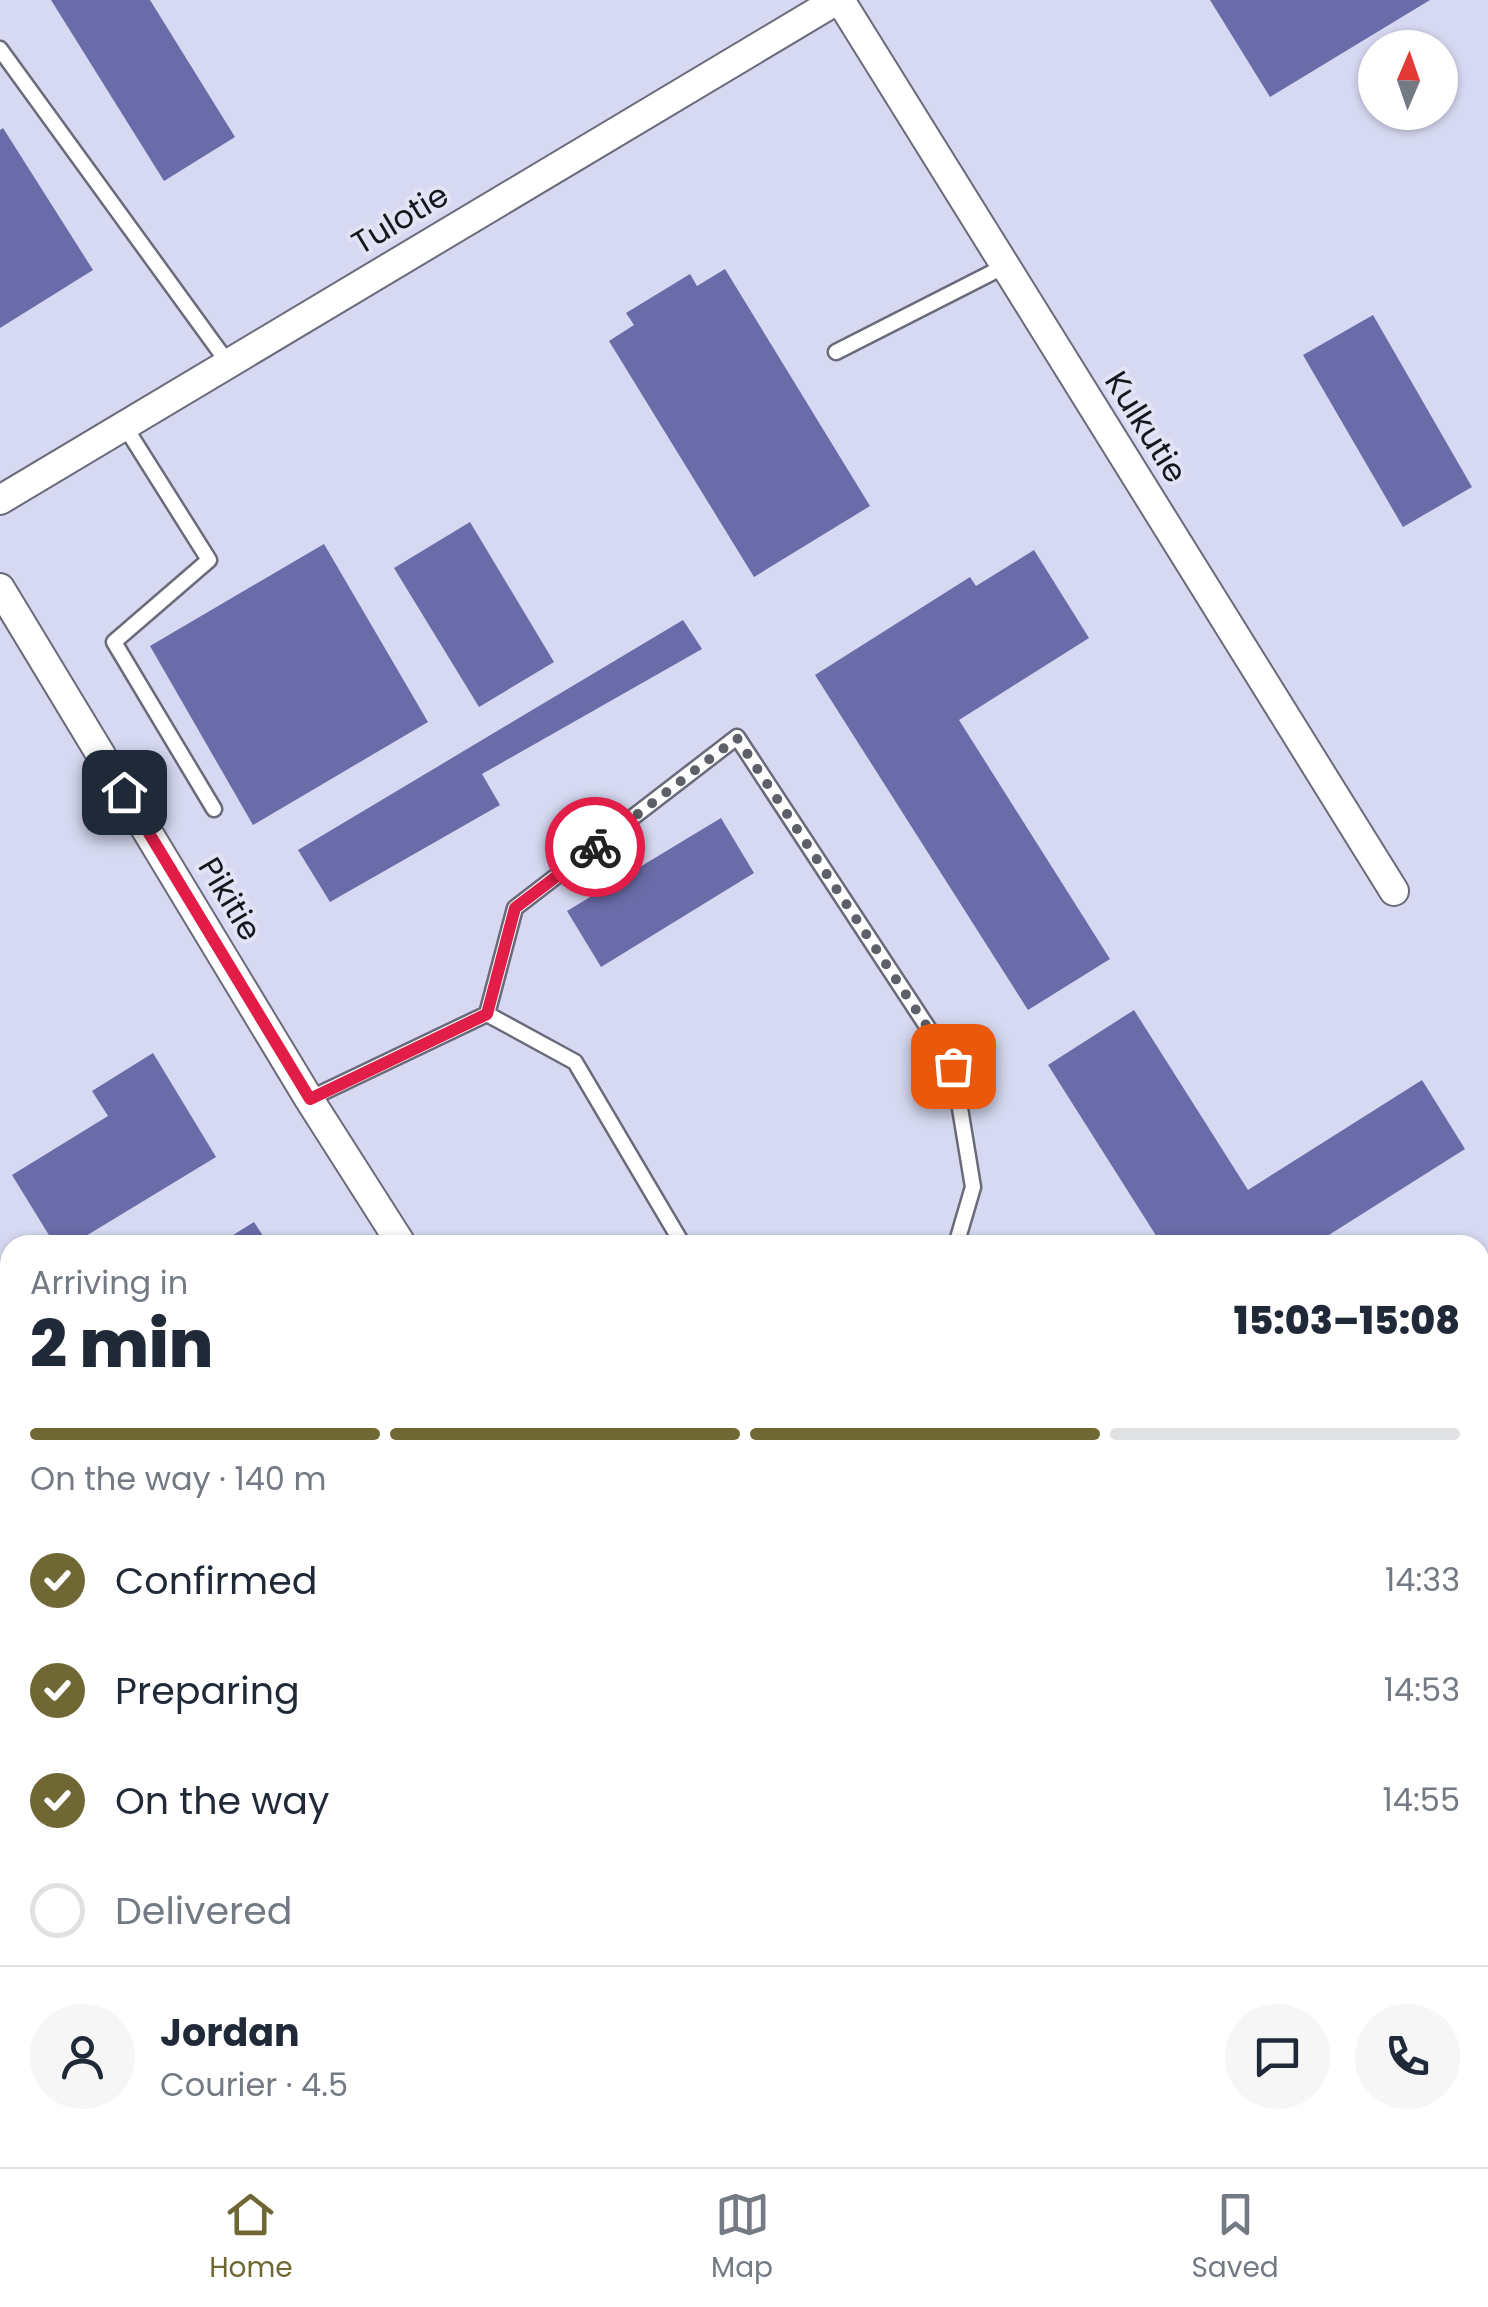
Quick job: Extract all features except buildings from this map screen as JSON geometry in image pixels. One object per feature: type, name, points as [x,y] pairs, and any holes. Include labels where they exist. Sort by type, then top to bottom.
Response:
[{"type":"street","name":"Kulkutie","points":[[838,0],[1394,891]]},
{"type":"street","name":"Tulotie","points":[[0,500],[838,0]]},
{"type":"street","name":"Pikitie","points":[[0,588],[396,1235]]},
{"type":"lane","points":[[0,48],[228,362]]},
{"type":"lane","points":[[836,352],[1005,266]]},
{"type":"lane","points":[[124,425],[209,560],[114,642],[214,809]]},
{"type":"lane","points":[[310,1099],[487,1014],[515,908],[737,738],[953,1066],[973,1187],[959,1235]]},
{"type":"lane","points":[[487,1014],[575,1062],[677,1235]]},
{"type":"shaded area","points":[[0,0],[1488,0],[1488,1235],[0,1235]]},
{"type":"way so far","points":[[595,847],[737,738],[953,1066]]},
{"type":"route","points":[[124,792],[310,1099],[487,1014],[515,908],[595,847]]}]
